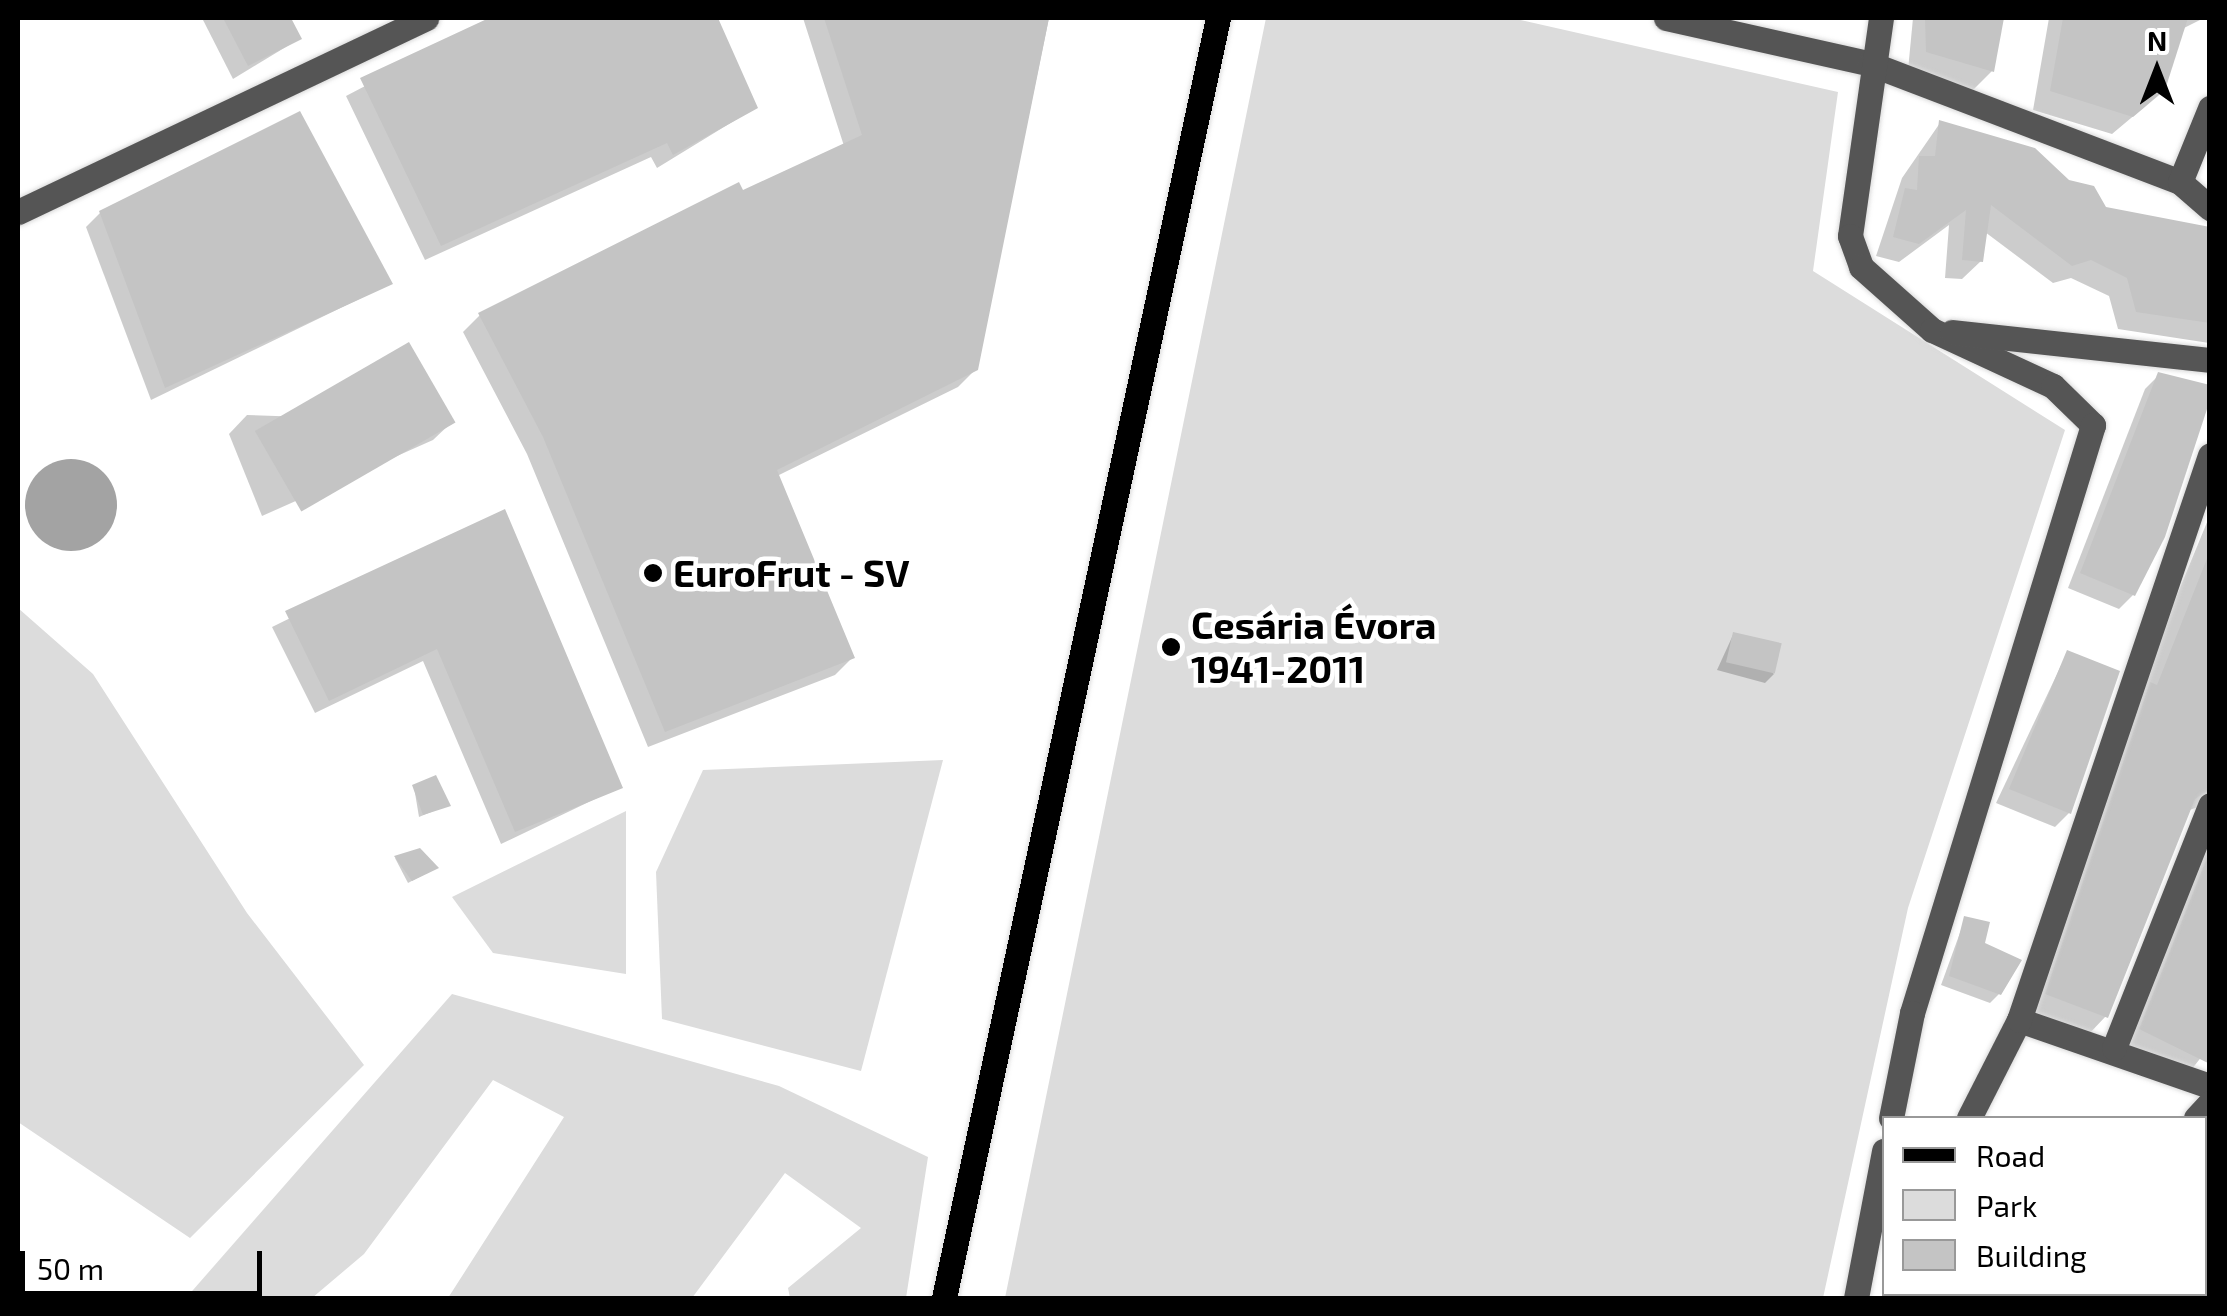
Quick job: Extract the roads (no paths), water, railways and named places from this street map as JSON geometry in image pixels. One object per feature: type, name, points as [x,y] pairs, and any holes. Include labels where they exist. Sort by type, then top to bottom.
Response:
[{"type":"main road","points":[[944,1298],[1218,18]]},
{"type":"street","points":[[18,212],[426,18]]},
{"type":"street","points":[[1666,18],[1871,64],[2180,182],[2210,208]]},
{"type":"street","points":[[1881,18],[1871,64],[1850,236],[1881,290],[1932,330],[2053,386],[2092,425],[1912,1013],[1891,1116]]},
{"type":"street","points":[[2180,182],[2210,108]]},
{"type":"street","points":[[1932,330],[2210,360]]},
{"type":"street","points":[[1970,1116],[2019,1020],[2210,455]]},
{"type":"street","points":[[2114,1048],[2210,805]]},
{"type":"street","points":[[2019,1020],[2114,1048],[2210,1086]]},
{"type":"street","points":[[1856,1298],[1874,1263],[1882,1173]]},
{"type":"place","name":"EuroFrut - SV","points":[[653,573]]},
{"type":"place","name":"Cesária Évora 1941-2011","points":[[1171,647]]}]
